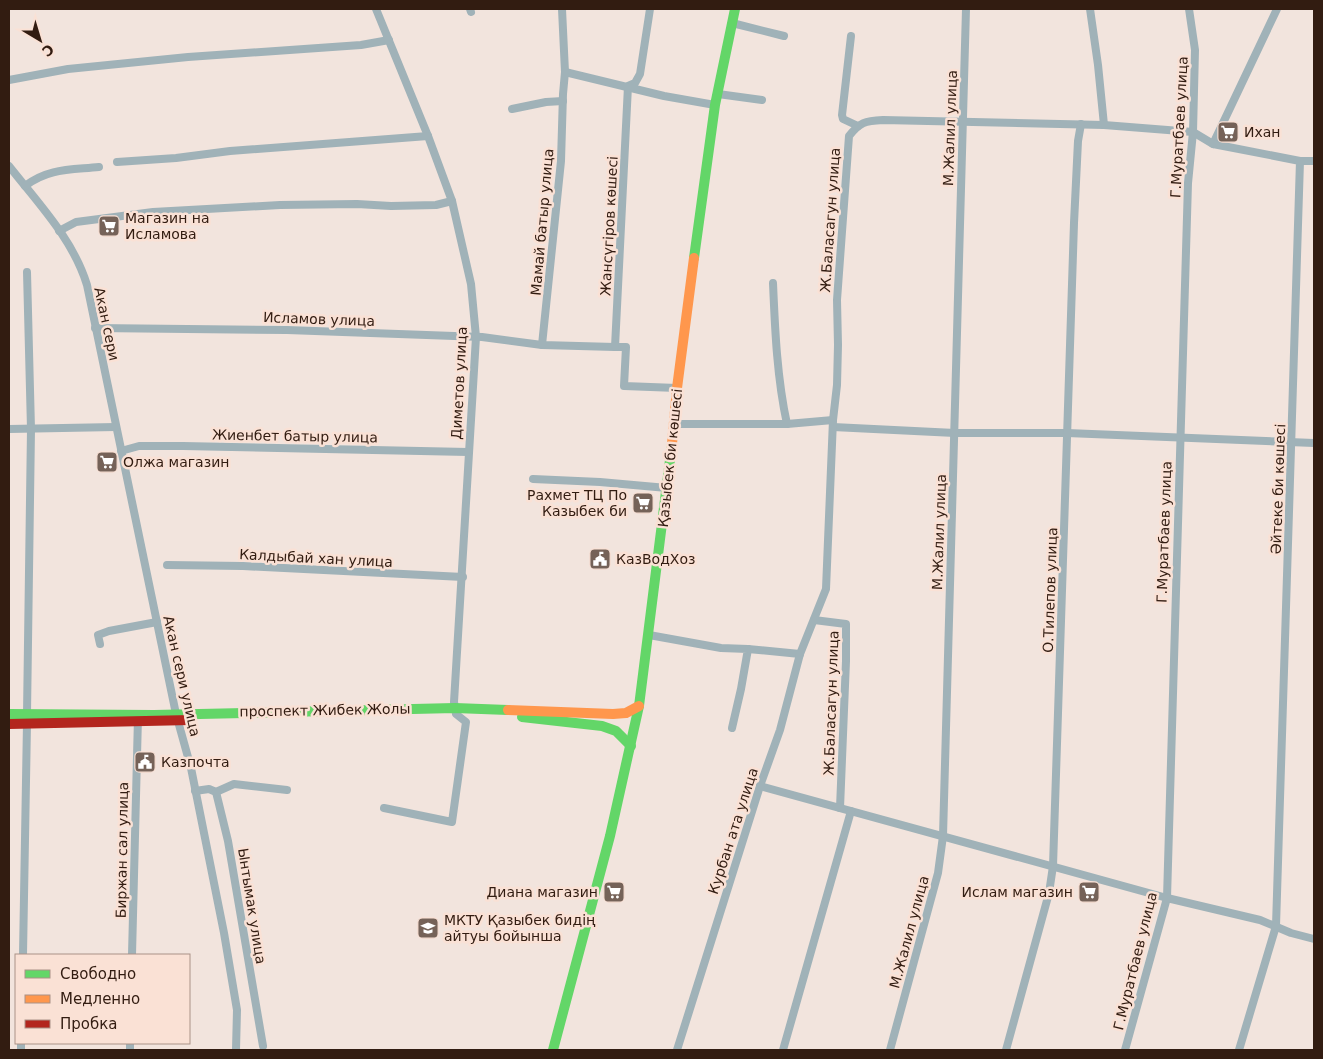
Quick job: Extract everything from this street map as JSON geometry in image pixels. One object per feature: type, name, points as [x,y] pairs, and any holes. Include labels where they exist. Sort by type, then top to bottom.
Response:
[{"type":"main road","name":"Қазыбек би көшесі","points":[[553,1050],[631,746],[639,706],[675,424],[677,388],[715,105],[735,9]]},
{"type":"main road","name":"проспект Жибек Жолы","points":[[9,724],[27,719],[456,711],[613,714],[626,713],[639,706]]},
{"type":"main road","name":"проспект Жибек Жолы","points":[[456,711],[602,726],[616,731],[631,746]]},
{"type":"main road","name":"проспект Жибек Жолы","points":[[9,714],[27,719]]},
{"type":"street","name":"Диметов улица","points":[[376,9],[428,136],[452,202],[470,284],[476,337],[454,702],[456,711]]},
{"type":"street","name":"Мамай батыр улица","points":[[542,345],[561,161],[562,101],[565,72],[562,9]]},
{"type":"street","points":[[628,86],[635,83],[640,74],[650,9]]},
{"type":"street","name":"М.Жалил улица","points":[[890,1050],[938,873],[943,836],[966,9]]},
{"type":"street","points":[[1090,9],[1104,124]]},
{"type":"street","name":"Г.Муратбаев улица","points":[[1125,1050],[1167,898],[1188,183],[1193,132],[1195,50],[1189,9]]},
{"type":"street","points":[[1213,144],[1277,9]]},
{"type":"street","points":[[732,23],[784,36]]},
{"type":"street","points":[[852,36],[842,115],[843,119],[858,126],[866,121],[883,120],[1104,124],[1193,132],[1213,144],[1300,161],[1314,161]]},
{"type":"street","points":[[9,80],[68,69],[188,57],[361,45],[389,40]]},
{"type":"street","points":[[565,72],[664,96],[715,105]]},
{"type":"street","name":"Жансүгіров көшесі","points":[[615,347],[628,86]]},
{"type":"street","points":[[718,94],[762,100]]},
{"type":"street","points":[[512,109],[546,102],[562,101]]},
{"type":"street","name":"О.Тилепов улица","points":[[1006,1050],[1049,893],[1053,866],[1074,223],[1078,141],[1081,124]]},
{"type":"street","name":"Ж.Баласагун улица","points":[[840,808],[846,624],[814,620],[826,589],[833,423],[837,385],[836,300],[849,136],[858,126]]},
{"type":"street","points":[[117,162],[176,158],[230,151],[428,136]]},
{"type":"street","name":"Әйтеке би көшесі","points":[[1240,1050],[1276,926],[1300,161]]},
{"type":"street","name":"Акан сери","points":[[9,166],[60,231],[81,266],[87,285],[116,427]]},
{"type":"street","points":[[25,186],[36,177],[52,171],[98,167]]},
{"type":"street","points":[[60,231],[76,222],[153,212],[280,205],[357,204],[391,206],[452,202]]},
{"type":"street","points":[[23,954],[30,429],[27,272]]},
{"type":"street","points":[[773,283],[779,372],[787,424]]},
{"type":"street","name":"Исламов улица","points":[[95,328],[287,330],[476,337],[542,345],[615,347]]},
{"type":"street","points":[[615,347],[626,347],[624,386],[677,388]]},
{"type":"street","points":[[675,424],[833,423],[955,433],[1068,433],[1314,443]]},
{"type":"street","points":[[9,430],[116,427]]},
{"type":"street","name":"Акан сери улица","points":[[116,427],[176,717],[190,768],[224,933],[237,1010],[236,1050]]},
{"type":"street","name":"Жиенбет батыр улица","points":[[121,451],[139,446],[182,446],[468,452]]},
{"type":"street","points":[[533,479],[667,488]]},
{"type":"street","name":"Калдыбай хан улица","points":[[168,565],[242,566],[462,577]]},
{"type":"street","name":"Курбан ата улица","points":[[677,1050],[760,786],[780,730],[800,654],[814,620]]},
{"type":"street","points":[[100,644],[98,635],[109,631],[157,622]]},
{"type":"street","points":[[649,635],[721,648],[800,654]]},
{"type":"street","points":[[732,728],[748,649]]},
{"type":"street","points":[[384,808],[452,822],[466,722],[456,711]]},
{"type":"street","name":"Биржан сал улица","points":[[132,954],[138,718]]},
{"type":"street","points":[[195,791],[209,788],[216,792],[234,784],[287,790]]},
{"type":"street","points":[[760,786],[1167,898],[1260,920],[1314,940]]},
{"type":"street","name":"Ынтымак улица","points":[[216,792],[228,842],[263,1046]]},
{"type":"street","points":[[783,1050],[851,811]]},
{"type":"traffic: fast","points":[[694,258],[715,105],[735,9]]},
{"type":"traffic: fast","points":[[553,1050],[610,836],[639,706],[672,444]]},
{"type":"traffic: fast","points":[[9,714],[154,715],[455,708],[508,710]]},
{"type":"traffic: fast","points":[[522,717],[602,726],[616,731],[631,746]]},
{"type":"traffic: slow","points":[[672,444],[677,388],[694,258]]},
{"type":"traffic: slow","points":[[508,710],[613,714],[626,713],[639,706]]},
{"type":"traffic: jam","points":[[9,724],[191,720]]},
{"type":"place","name":"Ихан","points":[[1228,132]]},
{"type":"place","name":"Магазин на Исламова","points":[[109,226]]},
{"type":"place","name":"Олжа магазин","points":[[107,462]]},
{"type":"place","name":"Рахмет ТЦ По Казыбек би","points":[[643,503]]},
{"type":"place","name":"КазВодХоз","points":[[600,559]]},
{"type":"place","name":"Казпочта","points":[[145,762]]},
{"type":"place","name":"Диана магазин","points":[[614,892]]},
{"type":"place","name":"Ислам магазин","points":[[1089,892]]},
{"type":"place","name":"МКТУ Қазыбек бидің айтуы бойынша","points":[[428,928]]}]
